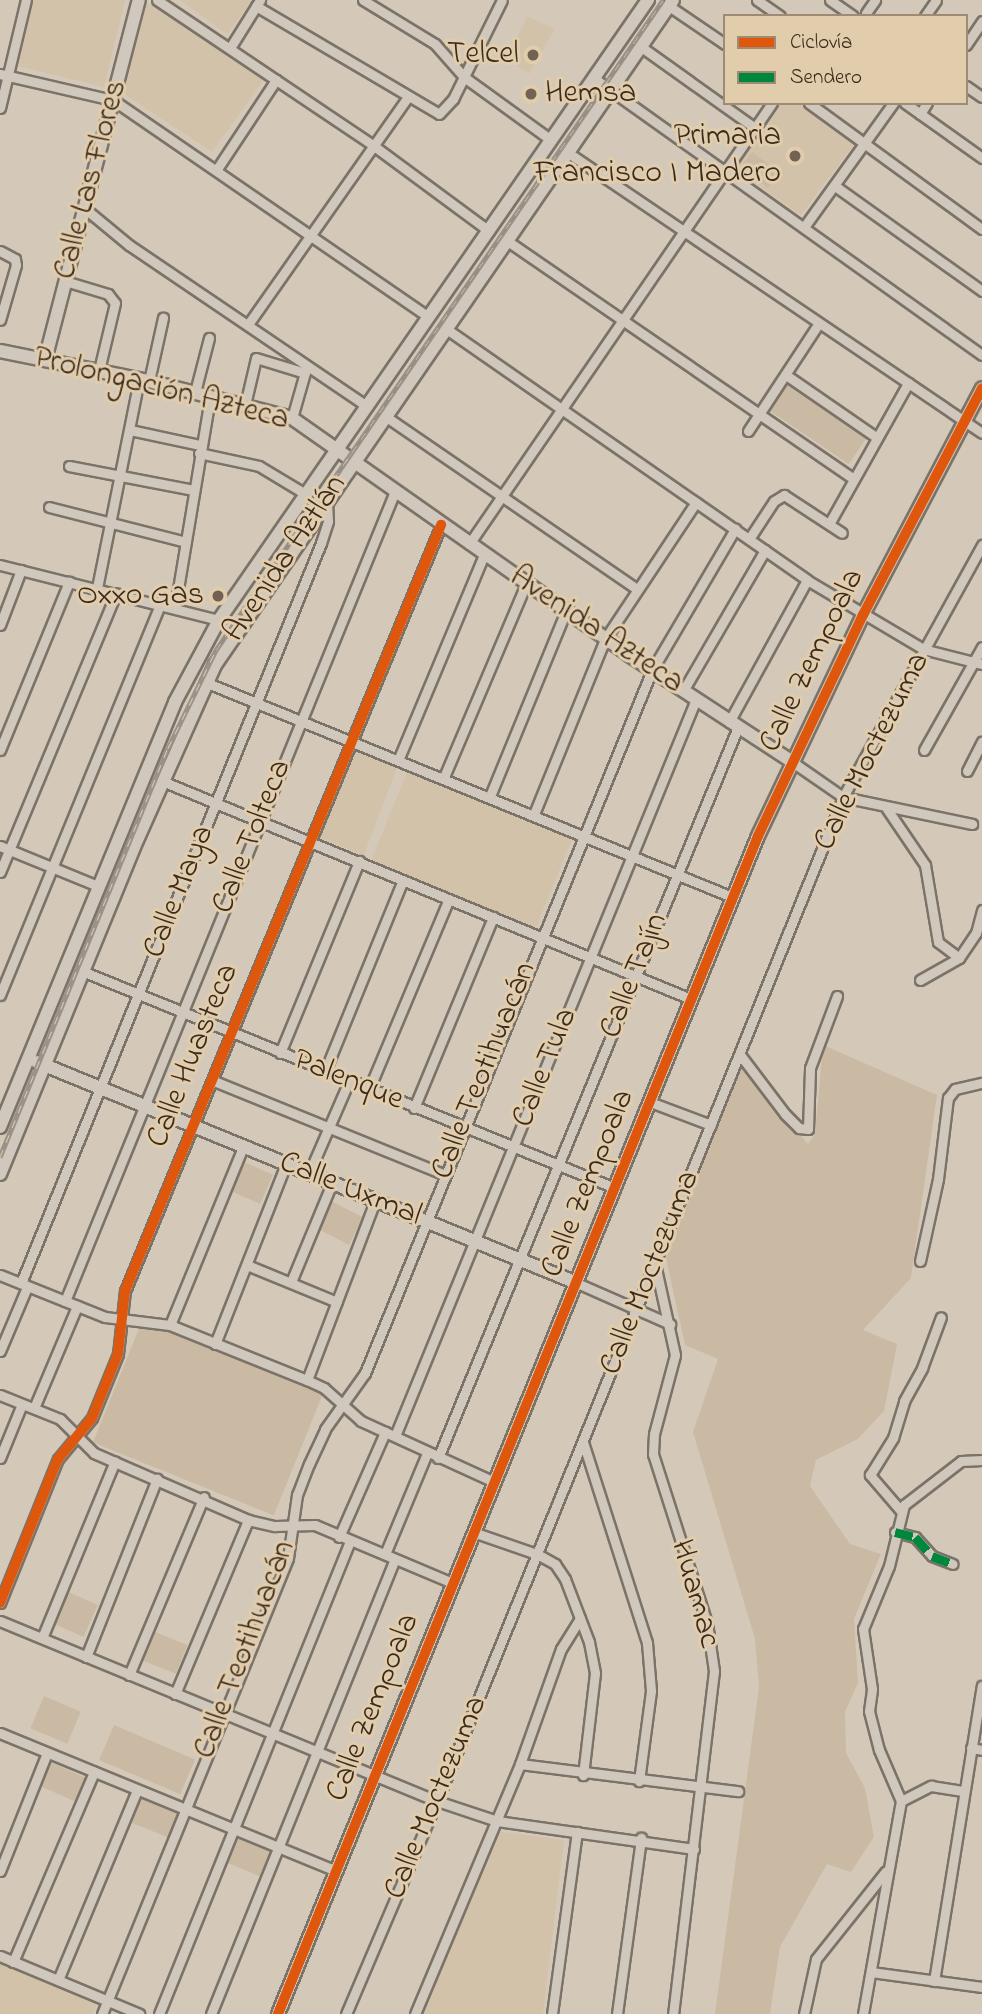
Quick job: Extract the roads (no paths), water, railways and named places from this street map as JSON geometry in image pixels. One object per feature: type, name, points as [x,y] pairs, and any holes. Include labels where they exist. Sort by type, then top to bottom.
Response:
[{"type":"street","points":[[0,108],[4,76],[26,0]]},
{"type":"street","name":"Calle Las Flores","points":[[45,359],[139,0]]},
{"type":"street","points":[[157,0],[374,146],[489,231]]},
{"type":"street","points":[[363,0],[435,44],[464,77],[551,140]]},
{"type":"street","points":[[230,48],[258,3],[407,98],[442,113],[464,77],[500,3],[488,0]]},
{"type":"street","name":"Avenida Aztlán","points":[[0,1127],[3,1113],[29,1058],[175,702],[219,620],[648,0]]},
{"type":"street","points":[[757,0],[776,14]]},
{"type":"street","points":[[830,0],[850,14]]},
{"type":"street","points":[[671,3],[723,42]]},
{"type":"street","name":"Avenida Aztlán","points":[[0,1174],[82,971],[205,682],[353,460],[671,3]]},
{"type":"street","points":[[968,42],[982,21]]},
{"type":"street","points":[[640,46],[755,128]]},
{"type":"street","points":[[4,76],[113,100],[312,234],[429,317]]},
{"type":"street","points":[[595,79],[982,355]]},
{"type":"street","points":[[217,169],[276,80]]},
{"type":"street","points":[[249,323],[407,98]]},
{"type":"street","points":[[469,544],[771,105]]},
{"type":"street","points":[[812,105],[982,229]]},
{"type":"street","points":[[804,228],[892,105]]},
{"type":"street","points":[[908,105],[982,158]]},
{"type":"street","points":[[920,114],[926,105]]},
{"type":"street","points":[[567,152],[982,432]]},
{"type":"street","points":[[835,186],[982,291]]},
{"type":"street","points":[[83,207],[130,244],[249,323],[306,369],[367,406]]},
{"type":"street","points":[[506,240],[853,479]]},
{"type":"street","points":[[0,251],[15,259],[16,265],[0,320]]},
{"type":"street","points":[[65,281],[108,294],[115,303],[99,370]]},
{"type":"street","points":[[97,588],[130,430],[163,318]]},
{"type":"street","points":[[748,431],[819,323]]},
{"type":"street","points":[[445,328],[807,580],[923,649],[978,662]]},
{"type":"street","points":[[195,392],[209,338]]},
{"type":"street","name":"Prolongación Azteca","points":[[0,351],[144,380],[292,418],[353,460]]},
{"type":"street","points":[[245,405],[256,358],[306,369]]},
{"type":"street","points":[[292,418],[306,369]]},
{"type":"street","points":[[786,375],[876,437]]},
{"type":"street","points":[[829,524],[908,383]]},
{"type":"street","name":"Calle Zempoala","points":[[278,2014],[732,897],[791,761],[863,615],[982,388]]},
{"type":"street","points":[[175,607],[211,397]]},
{"type":"street","points":[[384,416],[637,589]]},
{"type":"street","points":[[130,430],[259,466],[307,495]]},
{"type":"street","name":"Avenida Azteca","points":[[353,460],[526,584],[843,797],[887,809],[972,824]]},
{"type":"street","points":[[69,466],[194,490]]},
{"type":"street","name":"Calle Tolteca","points":[[65,1301],[395,491]]},
{"type":"street","points":[[749,539],[774,501],[787,495],[842,533]]},
{"type":"street","name":"Calle Maya","points":[[0,1351],[101,1088],[326,529],[327,498]]},
{"type":"street","points":[[534,814],[606,639],[696,502]]},
{"type":"street","points":[[49,507],[186,542]]},
{"type":"street","name":"Calle Huasteca","points":[[0,1603],[58,1459],[92,1418],[118,1354],[125,1291],[196,1126],[350,740],[441,525]]},
{"type":"street","name":"Calle Teotihuacán","points":[[102,2014],[288,1558],[297,1495],[309,1464],[340,1407],[365,1373],[424,1220],[581,835],[652,670],[735,529]]},
{"type":"street","name":"Calle Moctezuma","points":[[346,2014],[437,1801],[635,1308],[741,1056],[843,797],[982,545]]},
{"type":"street","points":[[683,691],[765,550]]},
{"type":"street","points":[[399,758],[484,555]]},
{"type":"street","points":[[0,565],[161,603],[219,620]]},
{"type":"street","points":[[0,625],[21,570]]},
{"type":"street","name":"Calle Tajín","points":[[438,1458],[676,874],[734,724],[807,580]]},
{"type":"street","points":[[0,750],[69,582]]},
{"type":"street","points":[[444,777],[526,584]]},
{"type":"street","points":[[0,872],[5,847],[116,593]]},
{"type":"street","points":[[0,995],[161,603]]},
{"type":"street","points":[[490,796],[566,611]]},
{"type":"street","points":[[924,750],[978,662],[982,647]]},
{"type":"street","points":[[205,682],[399,758],[732,897]]},
{"type":"street","name":"Calle Tula","points":[[339,1537],[390,1434],[474,1240],[696,699]]},
{"type":"street","points":[[967,771],[982,742]]},
{"type":"street","points":[[162,781],[691,999]]},
{"type":"street","points":[[887,809],[925,864],[939,942],[959,958]]},
{"type":"street","points":[[5,847],[98,886]]},
{"type":"street","points":[[280,1053],[359,861]]},
{"type":"street","points":[[325,1071],[403,880]]},
{"type":"street","points":[[369,1089],[449,899]]},
{"type":"street","points":[[920,980],[959,958],[975,933],[982,911]]},
{"type":"street","points":[[414,1108],[493,917]]},
{"type":"street","name":"Palenque","points":[[82,971],[615,1188]]},
{"type":"street","points":[[741,1056],[785,1114],[799,1128],[808,1129],[810,1068],[837,996]]},
{"type":"street","name":"Calle Uxmal","points":[[29,1058],[474,1240],[670,1324]]},
{"type":"street","points":[[214,1081],[443,1174]]},
{"type":"street","points":[[309,1173],[348,1081]]},
{"type":"street","points":[[920,1261],[938,1179],[948,1098],[956,1089],[981,1086]]},
{"type":"street","points":[[650,1102],[710,1125]]},
{"type":"street","points":[[3,1113],[21,1121]]},
{"type":"street","points":[[170,1325],[243,1147]]},
{"type":"street","points":[[215,1344],[286,1164]]},
{"type":"street","points":[[291,1282],[332,1183]]},
{"type":"street","points":[[307,1380],[375,1201]]},
{"type":"street","name":"Huamac","points":[[655,1264],[670,1324],[675,1367],[654,1434],[653,1454],[712,1646],[713,1686],[673,2014]]},
{"type":"street","points":[[247,1265],[337,1302]]},
{"type":"street","points":[[0,1275],[77,1306],[122,1319],[170,1325],[307,1380],[324,1388],[340,1407],[427,1453],[494,1482]]},
{"type":"street","points":[[34,1408],[77,1306]]},
{"type":"street","points":[[901,1511],[870,1475],[893,1438],[904,1401],[922,1368],[941,1317]]},
{"type":"street","points":[[0,1395],[66,1423],[93,1453],[204,1497],[248,1520],[275,1526],[314,1525],[452,1583]]},
{"type":"street","points":[[0,1458],[22,1404]]},
{"type":"street","points":[[583,1442],[648,1651],[651,1691],[639,1781]]},
{"type":"street","points":[[385,1554],[427,1453]]},
{"type":"street","points":[[863,2014],[901,1801],[869,1712],[872,1689],[862,1635],[889,1566],[901,1511],[930,1482],[977,1458]]},
{"type":"street","points":[[42,1638],[115,1461]]},
{"type":"street","points":[[86,1657],[157,1479]]},
{"type":"street","points":[[129,1675],[204,1497]]},
{"type":"street","points":[[175,1694],[248,1520]]},
{"type":"street","points":[[473,1532],[537,1554],[561,1570],[580,1618],[595,1673],[583,1774]]},
{"type":"street","points":[[895,1532],[915,1537],[932,1556],[953,1564]]},
{"type":"street","points":[[159,2014],[350,1541]]},
{"type":"street","points":[[211,2014],[394,1560]]},
{"type":"street","points":[[415,2014],[520,1765],[561,1649],[580,1618]]},
{"type":"street","points":[[0,1621],[272,1735],[437,1801],[497,1821],[641,1838],[694,1849]]},
{"type":"street","points":[[934,1981],[982,1686]]},
{"type":"street","points":[[1,1737],[47,1753],[336,1871]]},
{"type":"street","points":[[971,1748],[982,1750]]},
{"type":"street","points":[[0,1871],[47,1753]]},
{"type":"street","points":[[520,1765],[701,1790],[738,1791]]},
{"type":"street","points":[[13,1962],[94,1772]]},
{"type":"street","points":[[901,1801],[931,1786],[963,1791]]},
{"type":"street","points":[[58,1980],[137,1790]]},
{"type":"street","points":[[552,2014],[577,1832]]},
{"type":"street","points":[[617,2014],[641,1838]]},
{"type":"street","points":[[804,2014],[816,1959],[887,1869]]},
{"type":"street","points":[[0,1956],[139,2014]]},
{"type":"street","points":[[871,1972],[982,1987]]},
{"type":"railway","points":[[0,1157],[168,748],[216,650],[663,0]]},
{"type":"place","name":"Telcel","points":[[533,55]]},
{"type":"place","name":"Hemsa","points":[[531,94]]},
{"type":"place","name":"Primaria Francisco I Madero","points":[[795,156]]},
{"type":"place","name":"Oxxo Gas","points":[[218,596]]}]
